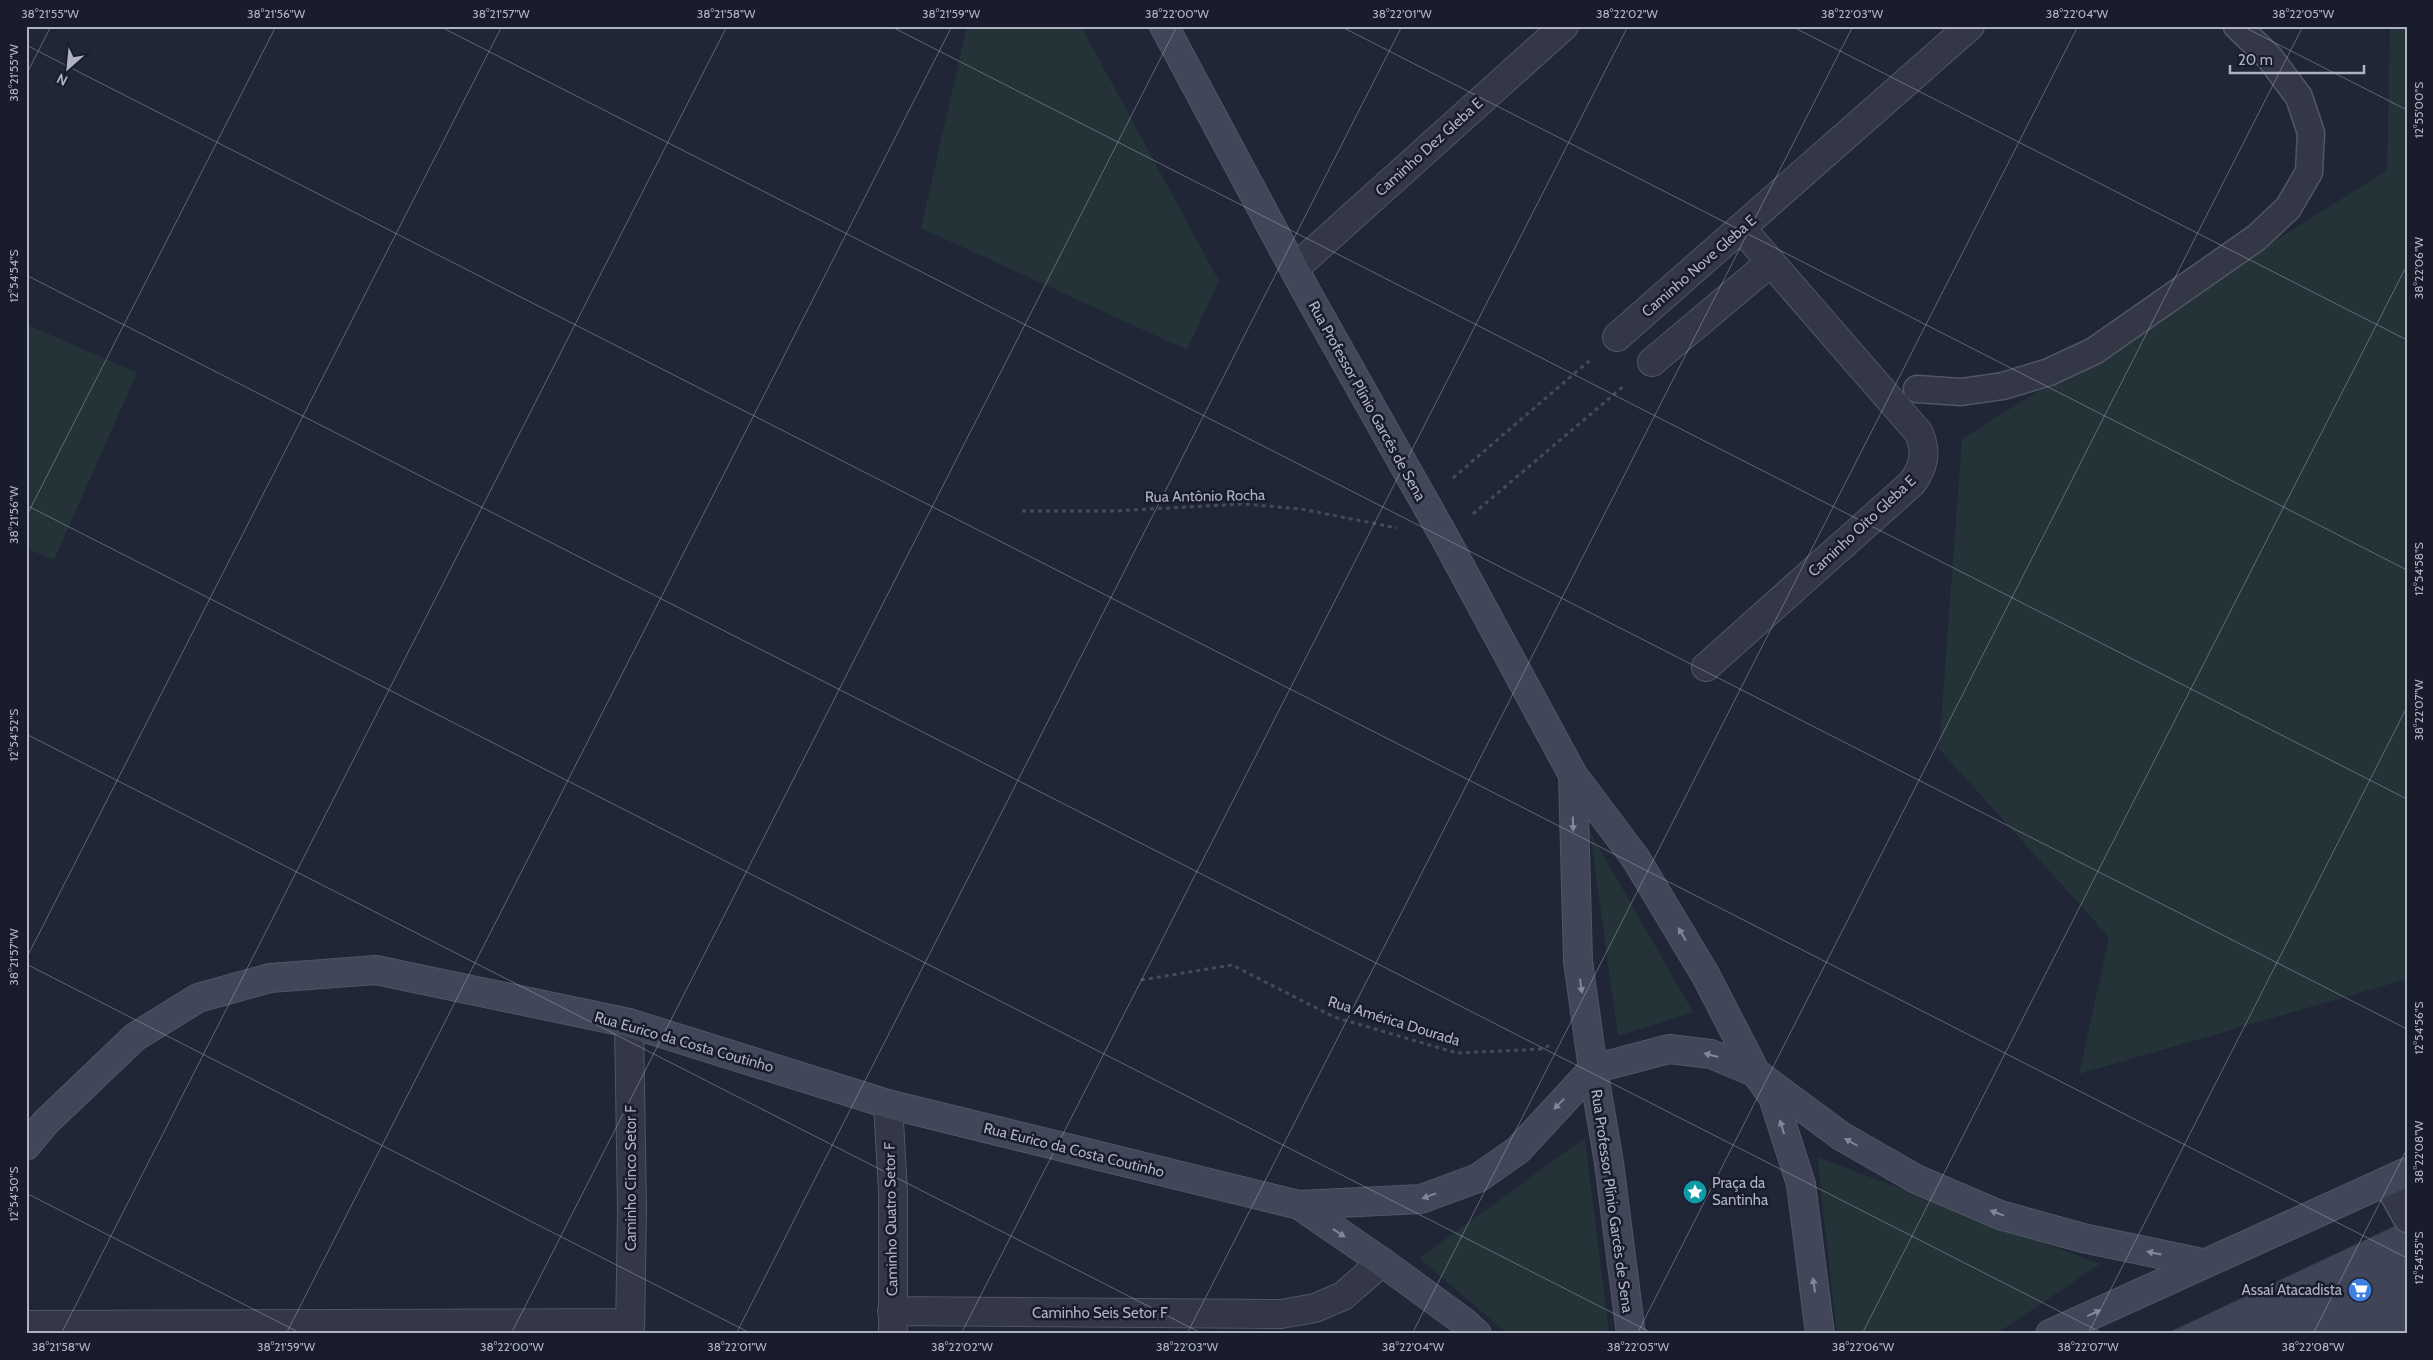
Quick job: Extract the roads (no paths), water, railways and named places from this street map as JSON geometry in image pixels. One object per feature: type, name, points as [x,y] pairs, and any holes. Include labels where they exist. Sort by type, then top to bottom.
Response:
[{"type":"main road","name":"Rua Professor Plínio Garcês de Sena","points":[[1164,26],[1573,775],[1636,859],[1706,976],[1756,1073],[1773,1097],[1800,1184],[1820,1334]]},
{"type":"main road","name":"Rua Professor Plínio Garcês de Sena","points":[[1573,775],[1578,961],[1593,1069],[1610,1163],[1631,1334]]},
{"type":"main road","name":"Rua Eurico da Costa Coutinho","points":[[26,1146],[45,1123],[135,1037],[198,998],[270,978],[376,970],[629,1023],[888,1104],[1299,1205],[1421,1199],[1478,1178],[1518,1150],[1593,1069]]},
{"type":"main road","name":"Rua Professor Plínio Garcês de Sena","points":[[1593,1069],[1669,1049],[1711,1054],[1756,1073],[1841,1136],[1916,1179],[2000,1215],[2082,1238],[2202,1263]]},
{"type":"main road","points":[[2050,1334],[2202,1263],[2396,1177]]},
{"type":"main road","name":"Rua Eurico da Costa Coutinho","points":[[1299,1205],[1382,1262],[1464,1322],[1477,1334]]},
{"type":"street","name":"Caminho Dez Gleba E","points":[[1295,268],[1564,26]]},
{"type":"street","name":"Caminho Nove Gleba E","points":[[1616,337],[1742,229],[1970,26]]},
{"type":"street","name":"Caminho Oito Gleba E","points":[[1706,667],[1912,483],[1921,470],[1924,457],[1919,433],[1742,229]]},
{"type":"street","points":[[1652,362],[1771,262]]},
{"type":"street","name":"Caminho Cinco Setor F","points":[[629,1023],[632,1209],[630,1328]]},
{"type":"street","name":"Caminho Quatro Setor F","points":[[888,1104],[893,1192],[893,1323]]},
{"type":"street","name":"Caminho Seis Setor F","points":[[893,1323],[1281,1314],[1315,1308],[1343,1296],[1382,1262]]},
{"type":"street","points":[[26,1325],[630,1328]]},
{"type":"lane","points":[[1917,389],[1962,392],[2003,386],[2049,372],[2094,351],[2256,238],[2288,208],[2309,172],[2311,133],[2299,97],[2270,58],[2237,26]]},
{"type":"lane","points":[[2396,1177],[2407,1219]]},
{"type":"place","name":"Praça da Santinha","points":[[1695,1192]]},
{"type":"place","name":"Assaí Atacadista","points":[[2360,1290]]}]
